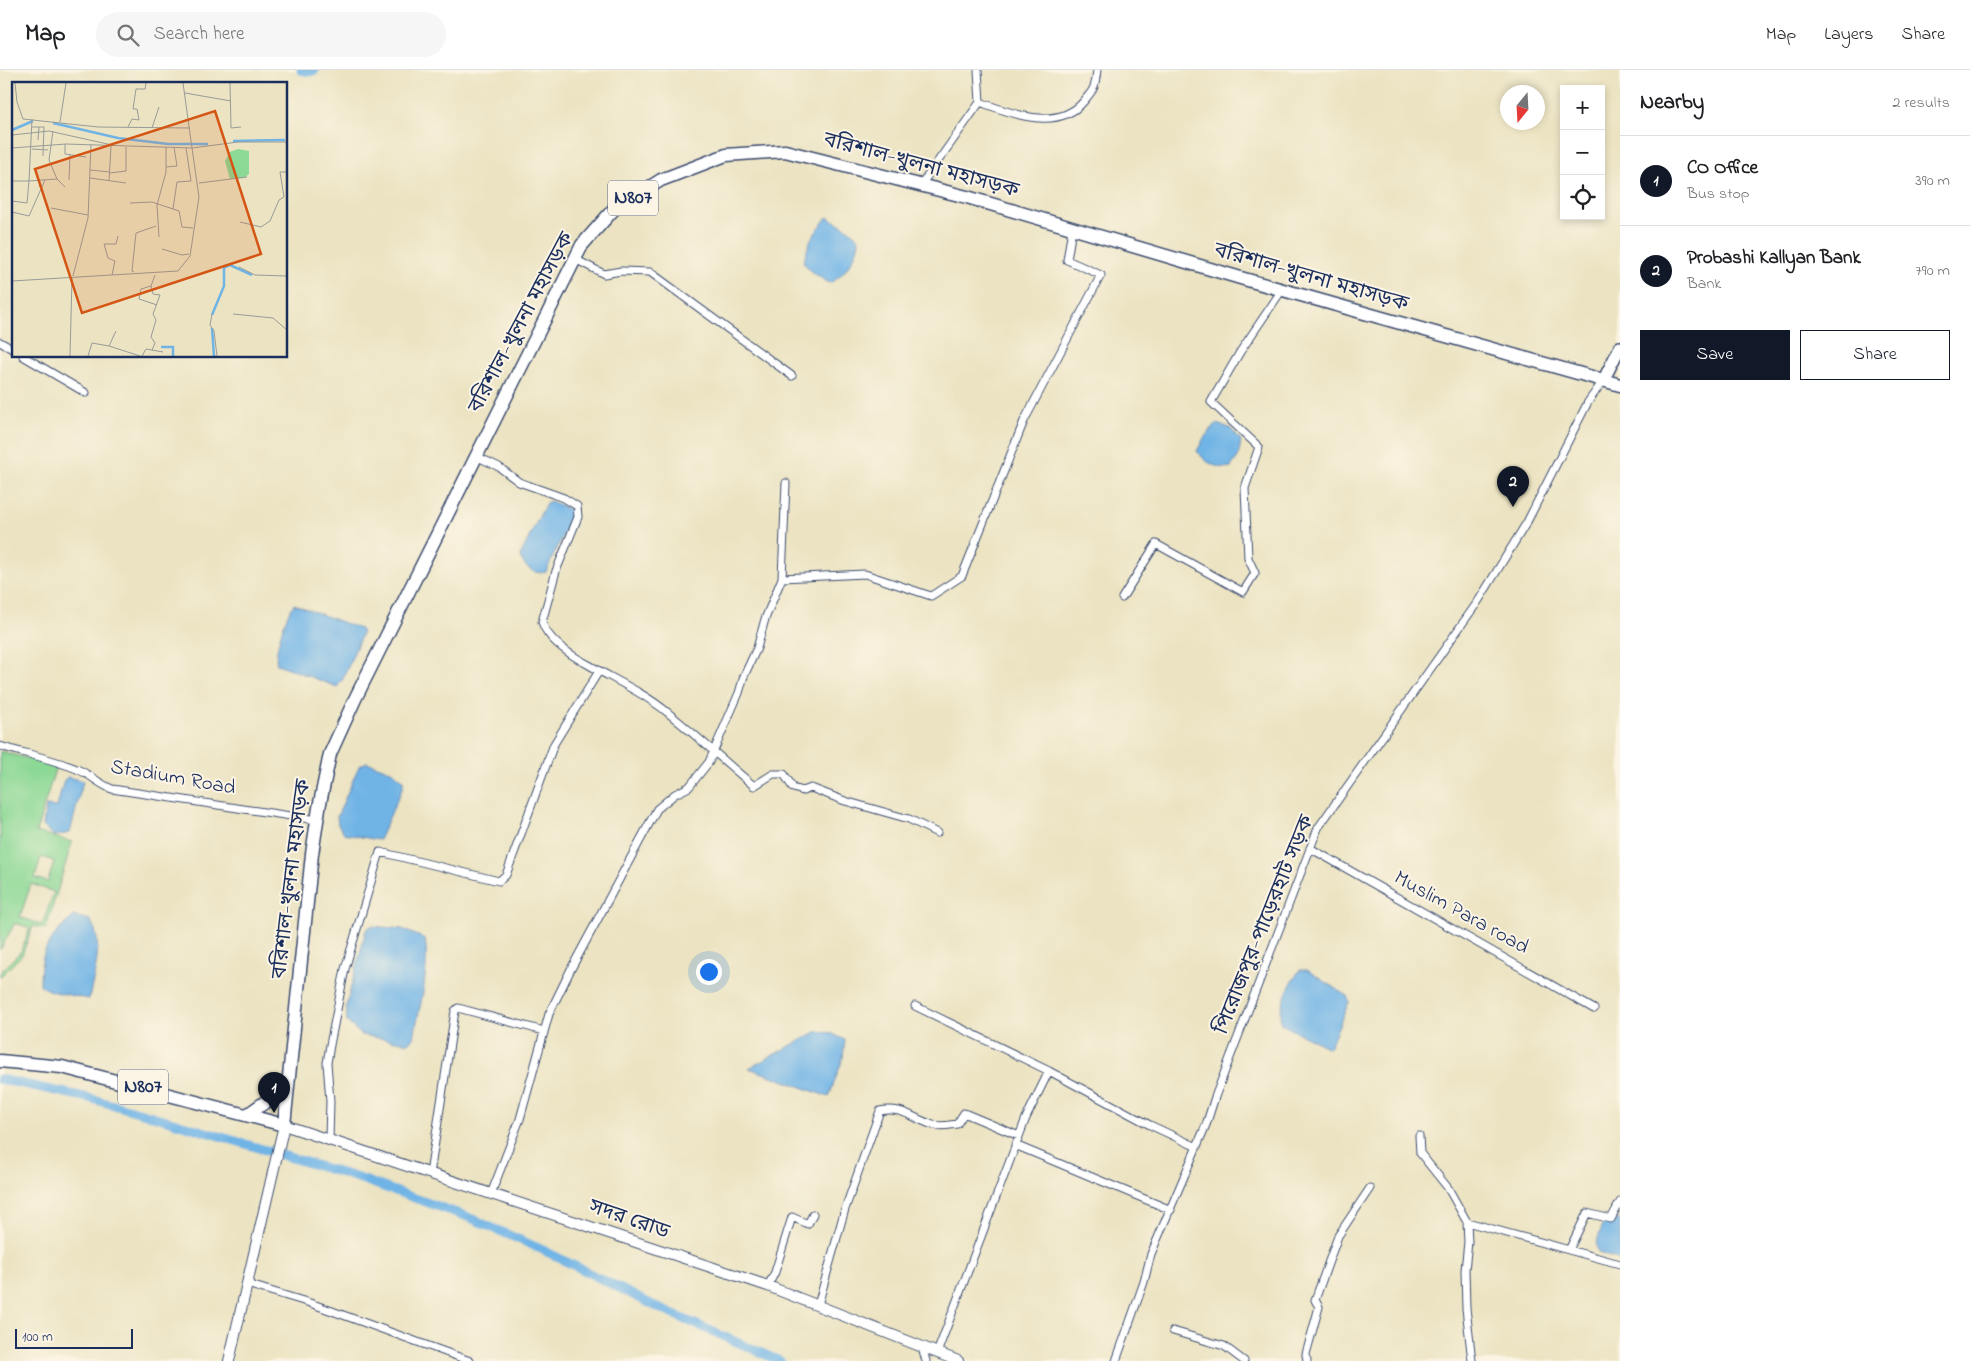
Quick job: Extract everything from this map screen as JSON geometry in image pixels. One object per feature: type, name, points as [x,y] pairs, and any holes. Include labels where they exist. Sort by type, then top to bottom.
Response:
[{"type":"highway","name":"বরিশাল-খুলনা মহাসড়ক","points":[[284,1125],[317,820],[330,754],[355,699],[582,245],[614,210],[661,180],[726,155],[786,151],[921,185],[1282,290],[1620,385]]},
{"type":"highway","name":"N807","points":[[0,1061],[62,1067],[284,1125]]},
{"type":"highway","points":[[247,1114],[268,1100],[290,1078]]},
{"type":"main road","points":[[1603,381],[1620,347]]},
{"type":"street","points":[[921,185],[980,102],[978,70]]},
{"type":"street","points":[[980,102],[1027,116],[1046,118],[1062,116],[1075,112],[1093,90],[1097,70]]},
{"type":"street","points":[[782,578],[865,574],[931,596],[962,576],[1024,422],[1101,275],[1067,260],[1072,229]]},
{"type":"street","points":[[575,259],[604,274],[621,271],[650,272],[792,376]]},
{"type":"street","points":[[1122,598],[1156,544],[1243,592],[1255,573],[1248,558],[1245,488],[1259,446],[1211,402],[1240,352],[1282,290]]},
{"type":"street","points":[[0,342],[12,349]]},
{"type":"street","points":[[26,358],[86,394]]},
{"type":"street","name":"পিরোজপুর-পাড়েরহাট সড়ক","points":[[1116,1361],[1144,1282],[1150,1254],[1171,1210],[1196,1147],[1318,828],[1479,600],[1527,522],[1588,402],[1603,381]]},
{"type":"street","points":[[476,456],[499,467],[519,482],[564,498],[578,506],[578,517],[556,571],[542,622],[544,628],[557,642],[576,658],[642,694],[715,751],[754,786],[773,774],[784,774],[793,788],[798,790],[803,791],[811,788],[845,801],[909,819],[937,833]]},
{"type":"street","points":[[492,1194],[520,1119],[544,1031],[558,993],[657,809],[675,794],[689,787],[715,751],[739,694],[744,676],[758,648],[765,619],[782,578],[786,483]]},
{"type":"street","points":[[328,1140],[330,1101],[327,1069],[330,1045],[345,969],[380,852],[499,881],[506,875],[554,744],[599,671]]},
{"type":"street","name":"Stadium Road","points":[[0,746],[74,768],[86,773],[99,784],[112,789],[317,820]]},
{"type":"street","name":"Muslim Para road","points":[[1310,848],[1594,1009]]},
{"type":"street","points":[[915,1006],[1049,1071],[1150,1126],[1196,1147]]},
{"type":"street","points":[[430,1174],[455,1010],[458,1008],[544,1031]]},
{"type":"street","points":[[937,1353],[1015,1145],[1049,1071]]},
{"type":"street","points":[[818,1305],[846,1209],[880,1111],[889,1109],[902,1111],[935,1125],[957,1124],[964,1113],[1019,1136]]},
{"type":"street","points":[[229,1361],[284,1125]]},
{"type":"street","name":"সদর রোড","points":[[284,1125],[768,1286],[958,1361]]},
{"type":"street","points":[[1420,1136],[1420,1153],[1448,1188],[1467,1222],[1466,1308],[1472,1361]]},
{"type":"street","points":[[1015,1145],[1171,1210]]},
{"type":"street","points":[[1307,1361],[1306,1354],[1319,1307],[1315,1300],[1338,1236],[1370,1188]]},
{"type":"street","points":[[1569,1250],[1577,1229],[1587,1213],[1611,1219],[1620,1202]]},
{"type":"street","points":[[768,1286],[775,1272],[792,1217],[808,1224],[813,1214]]},
{"type":"street","points":[[1467,1222],[1620,1264]]},
{"type":"street","points":[[247,1284],[310,1303],[470,1361]]},
{"type":"street","points":[[1173,1331],[1224,1346],[1244,1361]]},
{"type":"street","points":[[922,1347],[926,1361]]},
{"type":"green space","points":[[0,751],[56,766],[36,832],[72,842],[46,929],[33,926],[22,955],[0,977],[0,973],[21,951],[30,928],[15,923],[0,950]],"holes":[[[41,857],[54,861],[48,882],[35,878]],[[31,884],[54,892],[42,925],[20,917]]]},
{"type":"water","points":[[827,217],[847,228],[859,239],[856,252],[845,271],[829,283],[812,272],[803,262],[811,239]]},
{"type":"water","points":[[1216,424],[1230,428],[1241,441],[1238,457],[1231,467],[1216,466],[1204,459],[1197,451],[1204,438]]},
{"type":"water","points":[[550,501],[571,510],[572,515],[546,572],[542,573],[530,570],[520,556],[546,503]]},
{"type":"water","points":[[294,604],[360,629],[362,633],[343,679],[337,687],[277,664],[276,659],[281,634],[287,616]]},
{"type":"water","points":[[367,762],[393,772],[403,780],[403,787],[379,840],[345,834],[338,825],[337,817],[359,766]]},
{"type":"water","points":[[68,777],[83,781],[70,833],[54,836],[43,826],[46,806],[57,807],[64,780]]},
{"type":"water","points":[[74,916],[90,920],[97,938],[97,958],[89,999],[50,991],[40,985],[40,973],[47,946]]},
{"type":"water","points":[[371,926],[402,929],[425,939],[424,988],[414,1037],[408,1043],[362,1035],[347,1022],[346,1006],[366,930]]},
{"type":"water","points":[[1300,970],[1307,970],[1347,996],[1349,1002],[1329,1048],[1281,1024],[1281,1011],[1285,996]]},
{"type":"water","points":[[818,1031],[831,1033],[845,1040],[843,1058],[829,1097],[749,1068]]},
{"type":"water","points":[[1620,1220],[1620,1260],[1598,1253],[1596,1244],[1604,1222]]},
{"type":"waterway","points":[[301,70],[311,72],[315,70]]},
{"type":"waterway","points":[[0,1079],[89,1098],[163,1119],[358,1178],[468,1217],[543,1250],[661,1309],[780,1361]]},
{"type":"place","name":"Probashi Kallyan Bank","points":[[1513,507]]},
{"type":"place","name":"CO Office","points":[[274,1113]]}]
